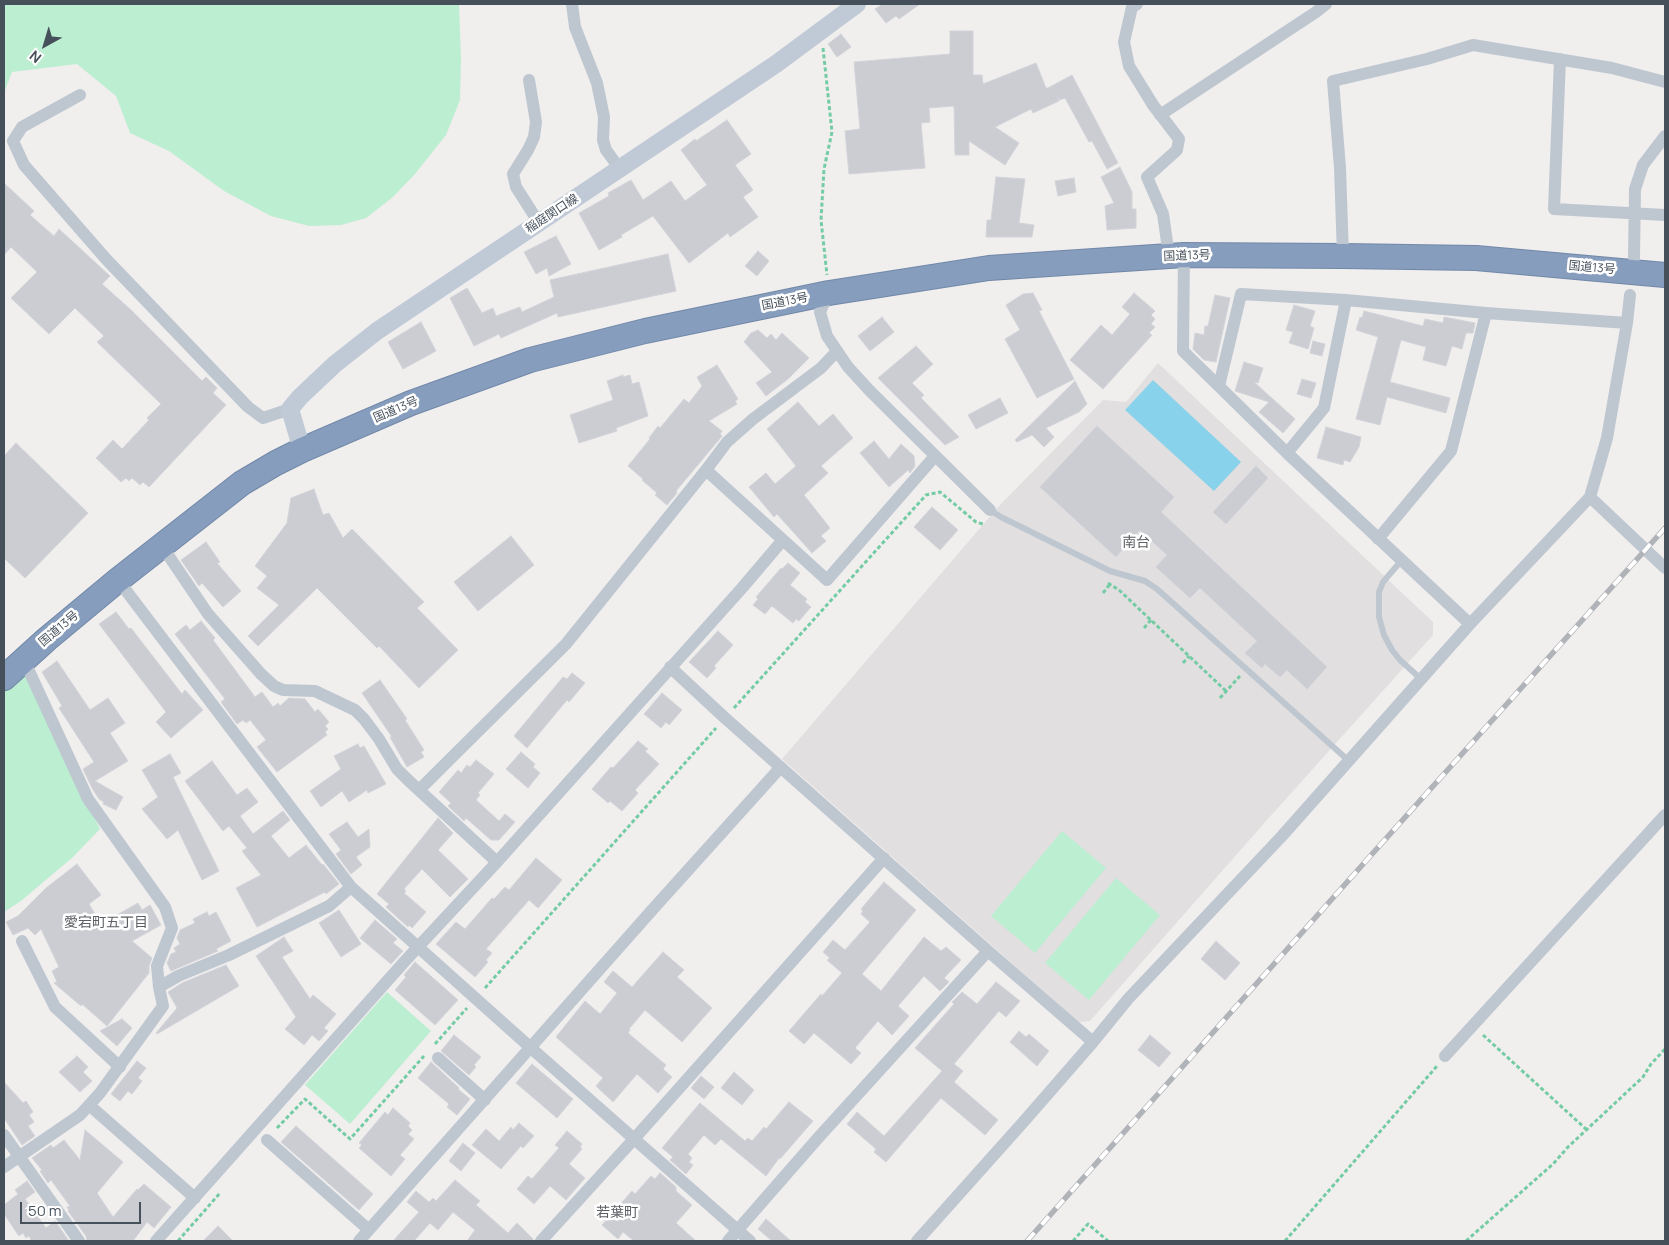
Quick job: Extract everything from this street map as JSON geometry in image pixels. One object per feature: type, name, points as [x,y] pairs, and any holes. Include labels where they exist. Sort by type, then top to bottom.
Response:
[{"type":"highway","name":"国道13号","points":[[4,678],[118,580],[242,483],[302,450],[411,403],[530,360],[645,330],[829,293],[989,268],[1176,255],[1476,258],[1665,275]]},
{"type":"main road","name":"稲庭関口線","points":[[290,409],[335,364],[378,331],[822,32],[858,4]]},
{"type":"main road","points":[[290,409],[302,450]]},
{"type":"street","points":[[572,4],[575,27],[598,83],[604,117],[603,140],[606,150],[620,169]]},
{"type":"street","points":[[1137,4],[1132,7],[1124,42],[1128,66],[1160,115],[1180,139],[1177,150],[1147,177],[1163,214],[1176,255],[1183,351],[1286,453],[1470,624]]},
{"type":"street","points":[[1160,115],[1317,6]]},
{"type":"street","points":[[1343,256],[1340,168],[1333,81],[1427,59],[1473,45],[1612,68],[1665,82]]},
{"type":"street","points":[[1560,59],[1554,209],[1665,215]]},
{"type":"street","points":[[529,80],[536,122],[534,137],[513,174],[516,187],[539,223]]},
{"type":"street","points":[[80,95],[22,128],[13,141],[24,165],[106,259],[248,407],[263,418],[290,409]]},
{"type":"street","points":[[1634,258],[1635,189],[1643,165],[1665,136]]},
{"type":"street","points":[[829,293],[820,312],[827,336],[848,367],[990,510]]},
{"type":"street","points":[[1219,386],[1241,294],[1346,300],[1486,313],[1627,323]]},
{"type":"street","points":[[916,1241],[1094,1042],[1128,999],[1282,836],[1470,624],[1590,497],[1607,438],[1630,295]]},
{"type":"street","points":[[1286,453],[1324,408],[1346,300]]},
{"type":"street","points":[[1378,539],[1451,451],[1486,313]]},
{"type":"street","points":[[419,790],[566,644],[727,442],[753,419],[821,368],[837,351]]},
{"type":"street","points":[[706,470],[827,580],[935,456]]},
{"type":"street","points":[[1590,497],[1665,568]]},
{"type":"street","points":[[156,1241],[418,946],[497,862],[782,540]]},
{"type":"street","points":[[162,546],[208,614],[261,674],[274,686],[283,690],[315,691],[355,710],[379,739],[397,769],[497,862]]},
{"type":"street","points":[[118,580],[351,887],[750,1241]]},
{"type":"street","points":[[4,1168],[80,1115],[120,1067],[163,1006],[157,966],[172,928],[165,907],[88,799],[24,660]]},
{"type":"street","points":[[670,667],[780,768],[988,952],[1094,1042]]},
{"type":"street","points":[[359,1241],[780,768]]},
{"type":"street","points":[[1445,1056],[1665,815]]},
{"type":"street","points":[[541,1241],[884,858]]},
{"type":"street","points":[[159,986],[178,976],[229,956],[329,906],[351,887]]},
{"type":"street","points":[[22,941],[55,1007],[120,1067]]},
{"type":"street","points":[[728,1241],[824,1131],[988,952]]},
{"type":"street","points":[[438,1058],[485,1100]]},
{"type":"street","points":[[89,1105],[194,1198]]},
{"type":"street","points":[[4,1135],[80,1241]]},
{"type":"street","points":[[267,1140],[369,1230]]},
{"type":"lane","points":[[990,510],[1110,571],[1145,581],[1349,761]]},
{"type":"lane","points":[[1401,560],[1382,582],[1379,592],[1379,617],[1384,635],[1392,650],[1421,679]]},
{"type":"path","points":[[822,32],[832,132],[824,169],[821,220],[829,293]]},
{"type":"path","points":[[267,1140],[306,1099],[350,1139],[926,495],[940,492],[976,522],[985,524]]},
{"type":"path","points":[[1106,582],[1119,590],[1226,691]]},
{"type":"path","points":[[1103,593],[1110,584]]},
{"type":"path","points":[[1144,628],[1151,620]]},
{"type":"path","points":[[1183,663],[1189,656]]},
{"type":"path","points":[[1220,698],[1246,669]]},
{"type":"path","points":[[1474,1026],[1586,1130]]},
{"type":"path","points":[[1466,1241],[1553,1164],[1586,1130],[1643,1077],[1651,1064],[1665,1049]]},
{"type":"path","points":[[1285,1241],[1445,1056]]},
{"type":"path","points":[[178,1241],[222,1190]]},
{"type":"path","points":[[1073,1241],[1088,1224],[1108,1241]]},
{"type":"shaded area","points":[[1158,363],[1433,622],[1433,635],[1090,1021],[1078,1022],[782,759],[999,506],[1103,400],[1126,402]]},
{"type":"green space","points":[[4,4],[459,4],[460,100],[446,135],[415,174],[393,197],[366,218],[341,225],[309,226],[271,216],[224,191],[169,151],[130,133],[116,96],[77,64],[12,72],[4,93]]},
{"type":"green space","points":[[21,668],[100,829],[73,857],[21,901],[4,912],[4,685]]},
{"type":"green space","points":[[1062,831],[1106,868],[1035,953],[991,916]]},
{"type":"green space","points":[[1116,878],[1160,915],[1089,1000],[1045,963]]},
{"type":"green space","points":[[387,992],[431,1031],[350,1124],[305,1085]]},
{"type":"water","points":[[1153,380],[1241,462],[1214,491],[1125,410]]},
{"type":"building","points":[[883,4],[920,4],[899,19],[896,16],[886,23],[875,9]]},
{"type":"building","points":[[950,31],[973,31],[973,75],[982,75],[983,84],[1036,63],[1046,88],[1072,75],[1118,163],[1107,169],[1092,141],[1089,142],[1065,98],[1060,100],[1058,97],[1059,101],[1033,113],[1031,109],[995,127],[1019,143],[1005,165],[969,141],[969,155],[955,155],[954,106],[929,108],[930,122],[921,123],[925,168],[849,174],[845,131],[860,129],[854,62],[950,54]]},
{"type":"building","points":[[841,34],[851,47],[837,57],[828,44]]},
{"type":"building","points":[[727,120],[751,154],[735,165],[753,190],[743,197],[758,217],[730,237],[728,233],[689,263],[653,216],[599,250],[579,213],[609,196],[608,193],[631,180],[643,200],[671,181],[685,201],[707,185],[681,150],[695,139],[696,141]]},
{"type":"building","points":[[1120,167],[1132,192],[1132,209],[1136,209],[1136,228],[1107,230],[1105,206],[1114,203],[1101,177]]},
{"type":"building","points":[[996,177],[1025,179],[1019,223],[1034,225],[1032,237],[986,237],[987,220],[991,220]]},
{"type":"building","points":[[1074,178],[1076,192],[1058,196],[1055,181]]},
{"type":"building","points":[[4,183],[34,211],[30,215],[54,236],[59,229],[110,276],[102,284],[130,309],[202,381],[206,377],[217,388],[213,393],[226,405],[149,487],[143,482],[140,485],[132,478],[129,481],[126,478],[121,482],[96,458],[113,440],[122,449],[161,404],[97,342],[104,336],[75,308],[49,334],[11,298],[37,272],[11,247],[4,255]]},
{"type":"building","points":[[556,236],[571,264],[549,276],[547,268],[536,274],[524,252]]},
{"type":"building","points":[[758,251],[769,261],[757,276],[745,266]]},
{"type":"building","points":[[668,254],[676,291],[558,317],[557,313],[501,338],[499,334],[474,346],[450,298],[467,288],[482,313],[493,308],[496,316],[520,307],[522,312],[554,297],[550,280]]},
{"type":"building","points":[[1033,293],[1042,310],[1039,311],[1074,379],[1037,398],[1005,339],[1020,330],[1006,305],[1023,294]]},
{"type":"building","points":[[1134,293],[1155,311],[1151,315],[1155,319],[1151,324],[1155,327],[1149,333],[1152,335],[1103,389],[1070,360],[1101,325],[1112,335],[1130,314],[1122,307]]},
{"type":"building","points":[[1215,295],[1230,298],[1216,362],[1204,360],[1193,349],[1195,333],[1204,335],[1205,326],[1208,326]]},
{"type":"building","points":[[1294,305],[1315,311],[1310,326],[1314,328],[1308,349],[1289,343],[1293,332],[1286,330]]},
{"type":"building","points":[[1364,311],[1423,326],[1425,319],[1443,323],[1444,317],[1475,323],[1473,333],[1466,333],[1462,349],[1452,346],[1446,366],[1423,360],[1426,347],[1401,340],[1390,382],[1450,398],[1446,413],[1387,397],[1380,425],[1356,419],[1378,337],[1356,330]]},
{"type":"building","points":[[882,317],[894,332],[870,351],[858,336]]},
{"type":"building","points":[[421,322],[436,351],[403,369],[388,342]]},
{"type":"building","points":[[758,330],[767,338],[771,334],[776,340],[782,333],[809,358],[788,379],[766,396],[756,383],[772,372],[744,342],[751,333]]},
{"type":"building","points":[[1313,341],[1325,344],[1322,356],[1310,353]]},
{"type":"building","points":[[916,346],[933,364],[912,383],[924,395],[921,398],[959,437],[945,445],[878,378]]},
{"type":"building","points":[[1244,362],[1263,368],[1258,383],[1254,382],[1295,419],[1283,433],[1259,412],[1269,402],[1235,391]]},
{"type":"building","points":[[717,365],[738,399],[735,401],[737,404],[709,421],[722,431],[720,434],[722,436],[676,491],[677,493],[667,505],[628,466],[658,426],[660,428],[684,399],[689,403],[702,386],[697,377]]},
{"type":"building","points":[[623,375],[623,377],[630,375],[632,384],[639,382],[648,416],[616,428],[617,431],[579,443],[570,415],[613,400],[607,381]]},
{"type":"building","points":[[1302,379],[1316,383],[1311,398],[1297,394]]},
{"type":"building","points":[[1075,381],[1087,404],[1079,412],[1046,428],[1054,437],[1044,447],[1032,435],[1017,442],[1015,440]]},
{"type":"building","points":[[1000,398],[1008,413],[976,429],[968,415]]},
{"type":"building","points":[[798,402],[819,426],[833,414],[853,438],[821,466],[828,473],[804,495],[830,528],[821,536],[826,541],[812,553],[777,514],[774,517],[749,487],[766,473],[775,484],[796,466],[767,429]]},
{"type":"building","points":[[1097,426],[1174,497],[1161,512],[1327,667],[1307,689],[1287,670],[1280,677],[1265,664],[1262,668],[1245,653],[1257,641],[1200,588],[1190,598],[1156,567],[1167,555],[1140,530],[1116,557],[1040,487]]},
{"type":"building","points":[[1326,427],[1361,437],[1359,447],[1350,462],[1344,460],[1343,465],[1317,458]]},
{"type":"building","points":[[874,441],[889,459],[901,444],[914,456],[915,466],[910,473],[908,470],[889,487],[860,453]]},
{"type":"building","points":[[16,443],[88,513],[25,578],[4,558],[4,456]]},
{"type":"building","points":[[1256,466],[1268,478],[1226,524],[1213,512]]},
{"type":"building","points":[[314,489],[323,515],[329,513],[343,538],[352,529],[424,602],[417,608],[458,650],[419,688],[379,646],[377,648],[317,588],[258,646],[248,636],[279,605],[257,588],[267,576],[255,566],[287,523],[291,498]]},
{"type":"building","points":[[932,507],[958,530],[940,550],[914,527]]},
{"type":"building","points":[[511,536],[534,565],[478,611],[454,582]]},
{"type":"building","points":[[206,542],[220,562],[217,563],[241,591],[223,607],[202,583],[199,586],[181,560]]},
{"type":"building","points":[[788,563],[800,573],[790,585],[807,599],[805,602],[811,607],[799,621],[796,619],[793,623],[772,606],[765,614],[753,605],[758,599],[756,597],[781,568]]},
{"type":"building","points":[[116,612],[129,629],[131,628],[182,694],[185,690],[203,710],[171,738],[156,722],[166,712],[99,624]]},
{"type":"building","points":[[201,621],[215,638],[213,640],[255,697],[262,692],[273,707],[278,703],[280,706],[289,698],[305,699],[315,712],[318,709],[329,722],[325,726],[328,729],[325,732],[327,735],[277,772],[257,747],[266,740],[250,720],[246,723],[243,720],[237,724],[221,702],[225,699],[175,634],[186,625],[190,630]]},
{"type":"building","points":[[718,631],[733,645],[714,666],[716,668],[707,678],[689,662]]},
{"type":"building","points":[[57,661],[90,710],[108,698],[125,723],[110,733],[128,761],[95,781],[123,797],[116,810],[103,804],[104,802],[99,799],[92,788],[83,769],[94,762],[59,708],[62,706],[42,672]]},
{"type":"building","points":[[572,673],[585,683],[569,702],[567,700],[527,748],[514,736],[563,677],[567,679]]},
{"type":"building","points":[[380,680],[407,719],[405,720],[424,750],[421,752],[424,757],[407,767],[390,737],[392,737],[362,693]]},
{"type":"building","points":[[662,693],[682,710],[669,725],[666,722],[661,728],[644,714]]},
{"type":"building","points":[[638,741],[648,749],[645,751],[659,764],[635,790],[638,793],[622,811],[610,801],[608,803],[592,789],[611,767],[613,768]]},
{"type":"building","points":[[358,744],[360,748],[364,746],[386,784],[368,793],[367,790],[349,802],[342,791],[321,807],[310,791],[341,769],[334,756]]},
{"type":"building","points":[[521,752],[535,764],[533,767],[540,773],[528,788],[506,769]]},
{"type":"building","points":[[170,754],[181,773],[173,777],[219,871],[202,880],[178,830],[167,839],[142,809],[158,797],[142,770]]},
{"type":"building","points":[[476,760],[494,774],[478,793],[480,795],[476,800],[499,821],[505,814],[515,822],[499,840],[491,840],[466,818],[464,821],[448,806],[451,803],[439,792],[458,770],[461,773],[467,765],[470,767]]},
{"type":"building","points":[[212,761],[237,795],[247,788],[258,802],[240,816],[253,834],[283,811],[290,820],[271,836],[289,858],[306,845],[339,884],[326,894],[325,892],[257,927],[236,888],[261,875],[242,851],[247,848],[229,826],[223,831],[185,781]]},
{"type":"building","points":[[438,818],[453,833],[438,850],[468,879],[450,897],[422,869],[404,889],[406,891],[404,893],[426,912],[412,928],[409,925],[408,927],[386,907],[389,904],[377,894]]},
{"type":"building","points":[[347,822],[358,837],[369,829],[370,847],[356,857],[362,865],[351,874],[336,854],[341,850],[329,834]]},
{"type":"building","points":[[536,858],[562,880],[538,908],[529,900],[486,949],[492,953],[486,960],[488,962],[475,977],[436,944],[456,922],[465,929],[492,898],[494,899],[505,887],[509,890]]},
{"type":"building","points":[[77,864],[101,895],[89,904],[101,924],[138,903],[142,910],[150,905],[161,925],[132,941],[152,958],[149,973],[107,1026],[54,983],[57,982],[52,971],[59,967],[41,929],[35,935],[28,928],[13,935],[6,922],[18,916],[46,888]]},
{"type":"building","points":[[884,882],[916,910],[862,974],[881,991],[924,937],[941,951],[946,947],[961,960],[944,978],[949,982],[940,991],[924,976],[898,1006],[909,1016],[892,1035],[878,1021],[855,1048],[861,1053],[851,1064],[814,1033],[804,1044],[789,1031],[842,973],[827,960],[830,958],[823,952],[833,940],[845,950],[870,922],[861,914],[863,911],[861,909]]},
{"type":"building","points":[[339,910],[361,944],[341,957],[319,923]]},
{"type":"building","points":[[207,912],[209,916],[216,912],[231,941],[216,949],[218,951],[171,971],[167,963],[171,954],[176,952],[174,948],[180,944],[177,938],[180,930],[195,923],[193,919]]},
{"type":"building","points":[[375,920],[397,939],[393,943],[403,951],[391,964],[360,938]]},
{"type":"building","points":[[284,937],[293,951],[282,957],[310,999],[313,995],[336,1014],[324,1028],[328,1031],[319,1041],[312,1035],[304,1045],[285,1029],[296,1017],[256,956]]},
{"type":"building","points":[[1216,941],[1240,963],[1225,980],[1201,959]]},
{"type":"building","points":[[663,952],[684,970],[677,977],[712,1008],[682,1042],[645,1010],[629,1029],[628,1033],[666,1065],[663,1069],[672,1077],[658,1093],[637,1074],[613,1102],[596,1086],[603,1078],[556,1037],[585,1001],[600,1014],[617,993],[604,982],[613,971],[632,987]]},
{"type":"building","points":[[415,962],[458,1000],[435,1025],[395,990]]},
{"type":"building","points":[[226,965],[239,986],[156,1033],[177,1008],[168,992],[182,983]]},
{"type":"building","points":[[996,982],[1020,1001],[1006,1017],[999,1011],[954,1064],[963,1071],[954,1082],[998,1120],[985,1135],[941,1098],[886,1162],[874,1152],[876,1149],[847,1124],[857,1112],[884,1136],[942,1071],[915,1048],[954,1004],[952,1002],[962,992],[977,1004]]},
{"type":"building","points":[[122,1019],[132,1028],[117,1046],[100,1031]]},
{"type":"building","points":[[1019,1031],[1026,1037],[1029,1034],[1049,1051],[1037,1066],[1010,1042]]},
{"type":"building","points":[[454,1035],[481,1057],[469,1075],[441,1051]]},
{"type":"building","points":[[1150,1035],[1171,1053],[1159,1067],[1138,1050]]},
{"type":"building","points":[[77,1056],[88,1067],[83,1072],[92,1081],[80,1092],[59,1072]]},
{"type":"building","points":[[137,1061],[146,1068],[138,1078],[142,1081],[132,1094],[128,1091],[120,1101],[111,1094]]},
{"type":"building","points":[[431,1062],[470,1099],[457,1115],[447,1107],[449,1104],[418,1078]]},
{"type":"building","points":[[532,1064],[573,1099],[557,1118],[516,1083]]},
{"type":"building","points":[[734,1072],[754,1090],[742,1105],[721,1088]]},
{"type":"building","points":[[701,1076],[714,1087],[704,1099],[691,1088]]},
{"type":"building","points":[[4,1082],[23,1103],[26,1101],[33,1112],[29,1115],[34,1122],[28,1126],[35,1136],[22,1145],[4,1118]]},
{"type":"building","points":[[789,1102],[813,1121],[779,1158],[766,1176],[721,1139],[715,1145],[704,1135],[688,1154],[692,1158],[689,1162],[693,1165],[686,1174],[670,1160],[673,1157],[662,1148],[700,1103],[745,1141],[748,1138],[752,1141],[764,1127],[766,1129]]},
{"type":"building","points":[[393,1108],[410,1123],[408,1126],[412,1130],[408,1134],[414,1139],[400,1155],[405,1159],[391,1176],[359,1148],[362,1145],[359,1143],[385,1112],[388,1115]]},
{"type":"building","points":[[519,1123],[534,1136],[523,1148],[521,1146],[501,1169],[472,1145],[486,1129],[499,1141],[511,1127],[513,1130]]},
{"type":"building","points":[[296,1126],[373,1194],[359,1210],[281,1142]]},
{"type":"building","points":[[85,1130],[123,1162],[97,1193],[113,1217],[137,1189],[144,1184],[171,1207],[154,1228],[147,1222],[133,1241],[87,1241],[86,1236],[68,1211],[67,1207],[70,1206],[51,1180],[48,1183],[40,1171],[42,1170],[32,1158],[51,1145],[53,1148],[64,1140],[80,1160]]},
{"type":"building","points":[[567,1131],[582,1144],[580,1147],[582,1149],[569,1164],[585,1178],[566,1200],[550,1186],[534,1204],[517,1189],[528,1176],[532,1179],[559,1148],[555,1145]]},
{"type":"building","points":[[463,1143],[475,1153],[461,1171],[449,1161]]},
{"type":"building","points":[[660,1173],[692,1205],[676,1223],[696,1241],[634,1241],[623,1232],[618,1239],[602,1225],[632,1191],[635,1194],[651,1176],[655,1179]]},
{"type":"building","points":[[455,1180],[480,1201],[476,1205],[508,1233],[517,1223],[533,1241],[467,1241],[475,1230],[453,1212],[438,1230],[430,1223],[414,1241],[393,1241],[419,1212],[407,1202],[416,1191],[429,1202],[433,1198],[436,1201]]},
{"type":"building","points":[[27,1181],[35,1192],[25,1199],[46,1228],[55,1221],[69,1241],[29,1241],[31,1239],[29,1236],[26,1238],[23,1233],[19,1236],[4,1214],[4,1205],[18,1194],[15,1190]]},
{"type":"building","points":[[766,1219],[791,1241],[772,1241],[758,1229]]},
{"type":"building","points":[[218,1226],[233,1241],[203,1241]]},
{"type":"railway","points":[[1027,1241],[1665,528]]},
{"type":"district","name":"南台","points":[[1136,543]]},
{"type":"district","name":"愛宕町五丁目","points":[[106,923]]},
{"type":"district","name":"若葉町","points":[[617,1213]]}]
